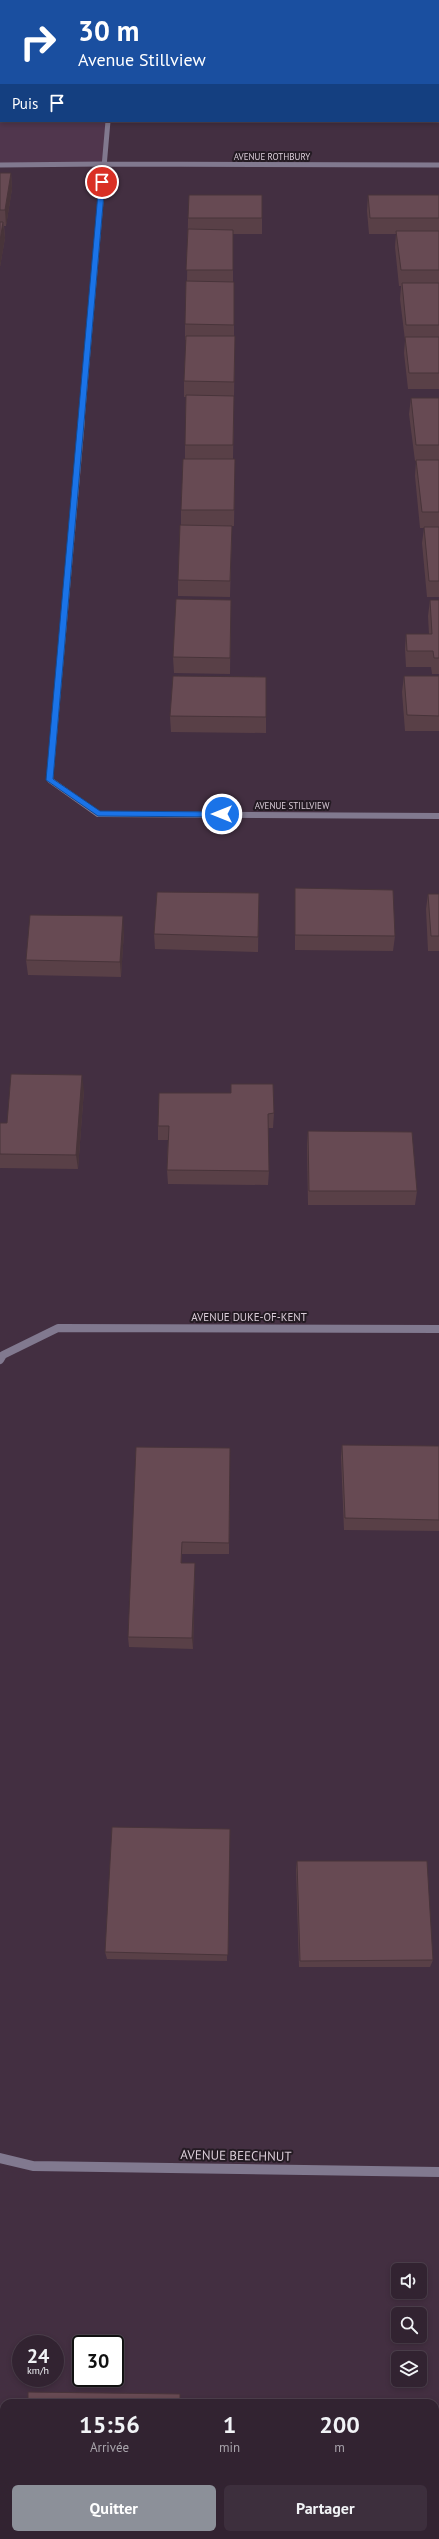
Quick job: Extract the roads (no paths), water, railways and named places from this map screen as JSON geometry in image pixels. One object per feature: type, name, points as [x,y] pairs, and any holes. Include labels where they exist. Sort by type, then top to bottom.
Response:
[{"type":"street","name":"AVENUE STILLVIEW","points":[[108,122],[50,780],[98,814],[439,816]]},
{"type":"street","name":"AVENUE ROTHBURY","points":[[0,164],[439,165]]},
{"type":"street","name":"AVENUE DUKE-OF-KENT","points":[[0,1360],[3,1355],[58,1328],[439,1329]]},
{"type":"street","name":"AVENUE BEECHNUT","points":[[0,2158],[33,2166],[439,2172]]}]
